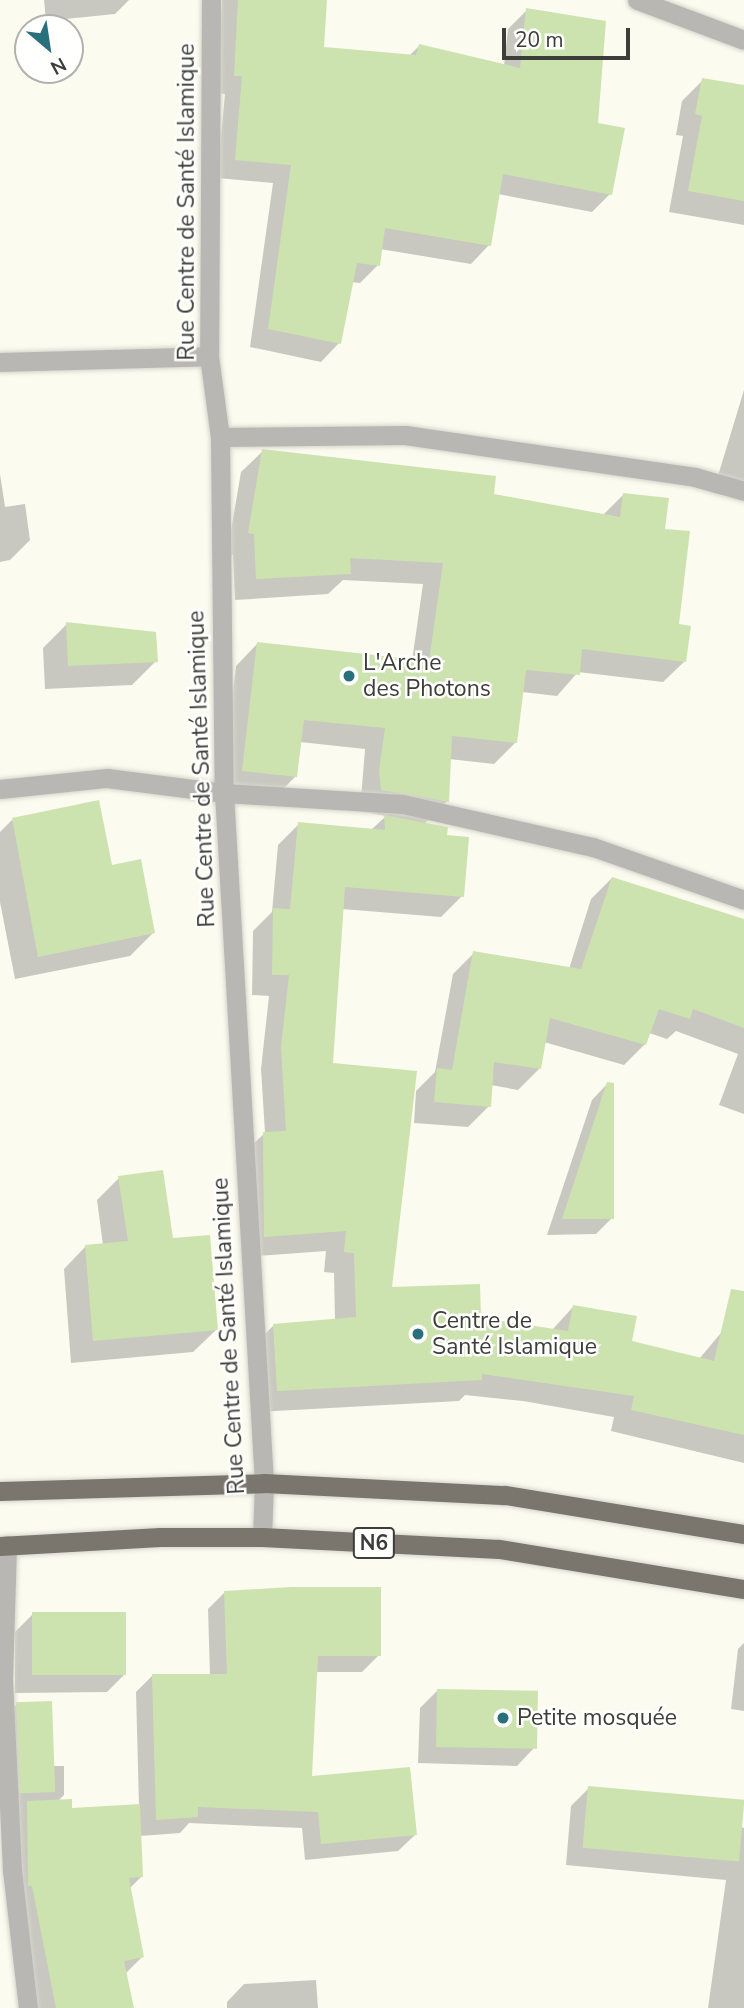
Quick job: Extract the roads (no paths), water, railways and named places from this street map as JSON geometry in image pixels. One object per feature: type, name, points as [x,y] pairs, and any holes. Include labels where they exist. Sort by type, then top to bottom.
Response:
[{"type":"highway","points":[[0,1491],[264,1483],[505,1495],[744,1534]]},
{"type":"highway","name":"N6","points":[[4,1546],[262,1537],[499,1549],[744,1589]]},
{"type":"street","name":"Rue Centre de Santé Islamique","points":[[211,0],[209,356],[220,437],[224,793],[264,1483],[262,1537]]},
{"type":"street","points":[[637,0],[744,40]]},
{"type":"street","points":[[0,362],[209,356]]},
{"type":"street","points":[[220,437],[405,435],[695,477],[744,491]]},
{"type":"street","points":[[0,789],[107,778],[224,793],[402,804],[593,847],[744,900]]},
{"type":"street","points":[[4,1546],[3,1679],[12,1870],[28,2008]]},
{"type":"place","name":"L'Arche des Photons","points":[[349,676]]},
{"type":"place","name":"Centre de Santé Islamique","points":[[418,1334]]},
{"type":"place","name":"Petite mosquée","points":[[503,1718]]}]
